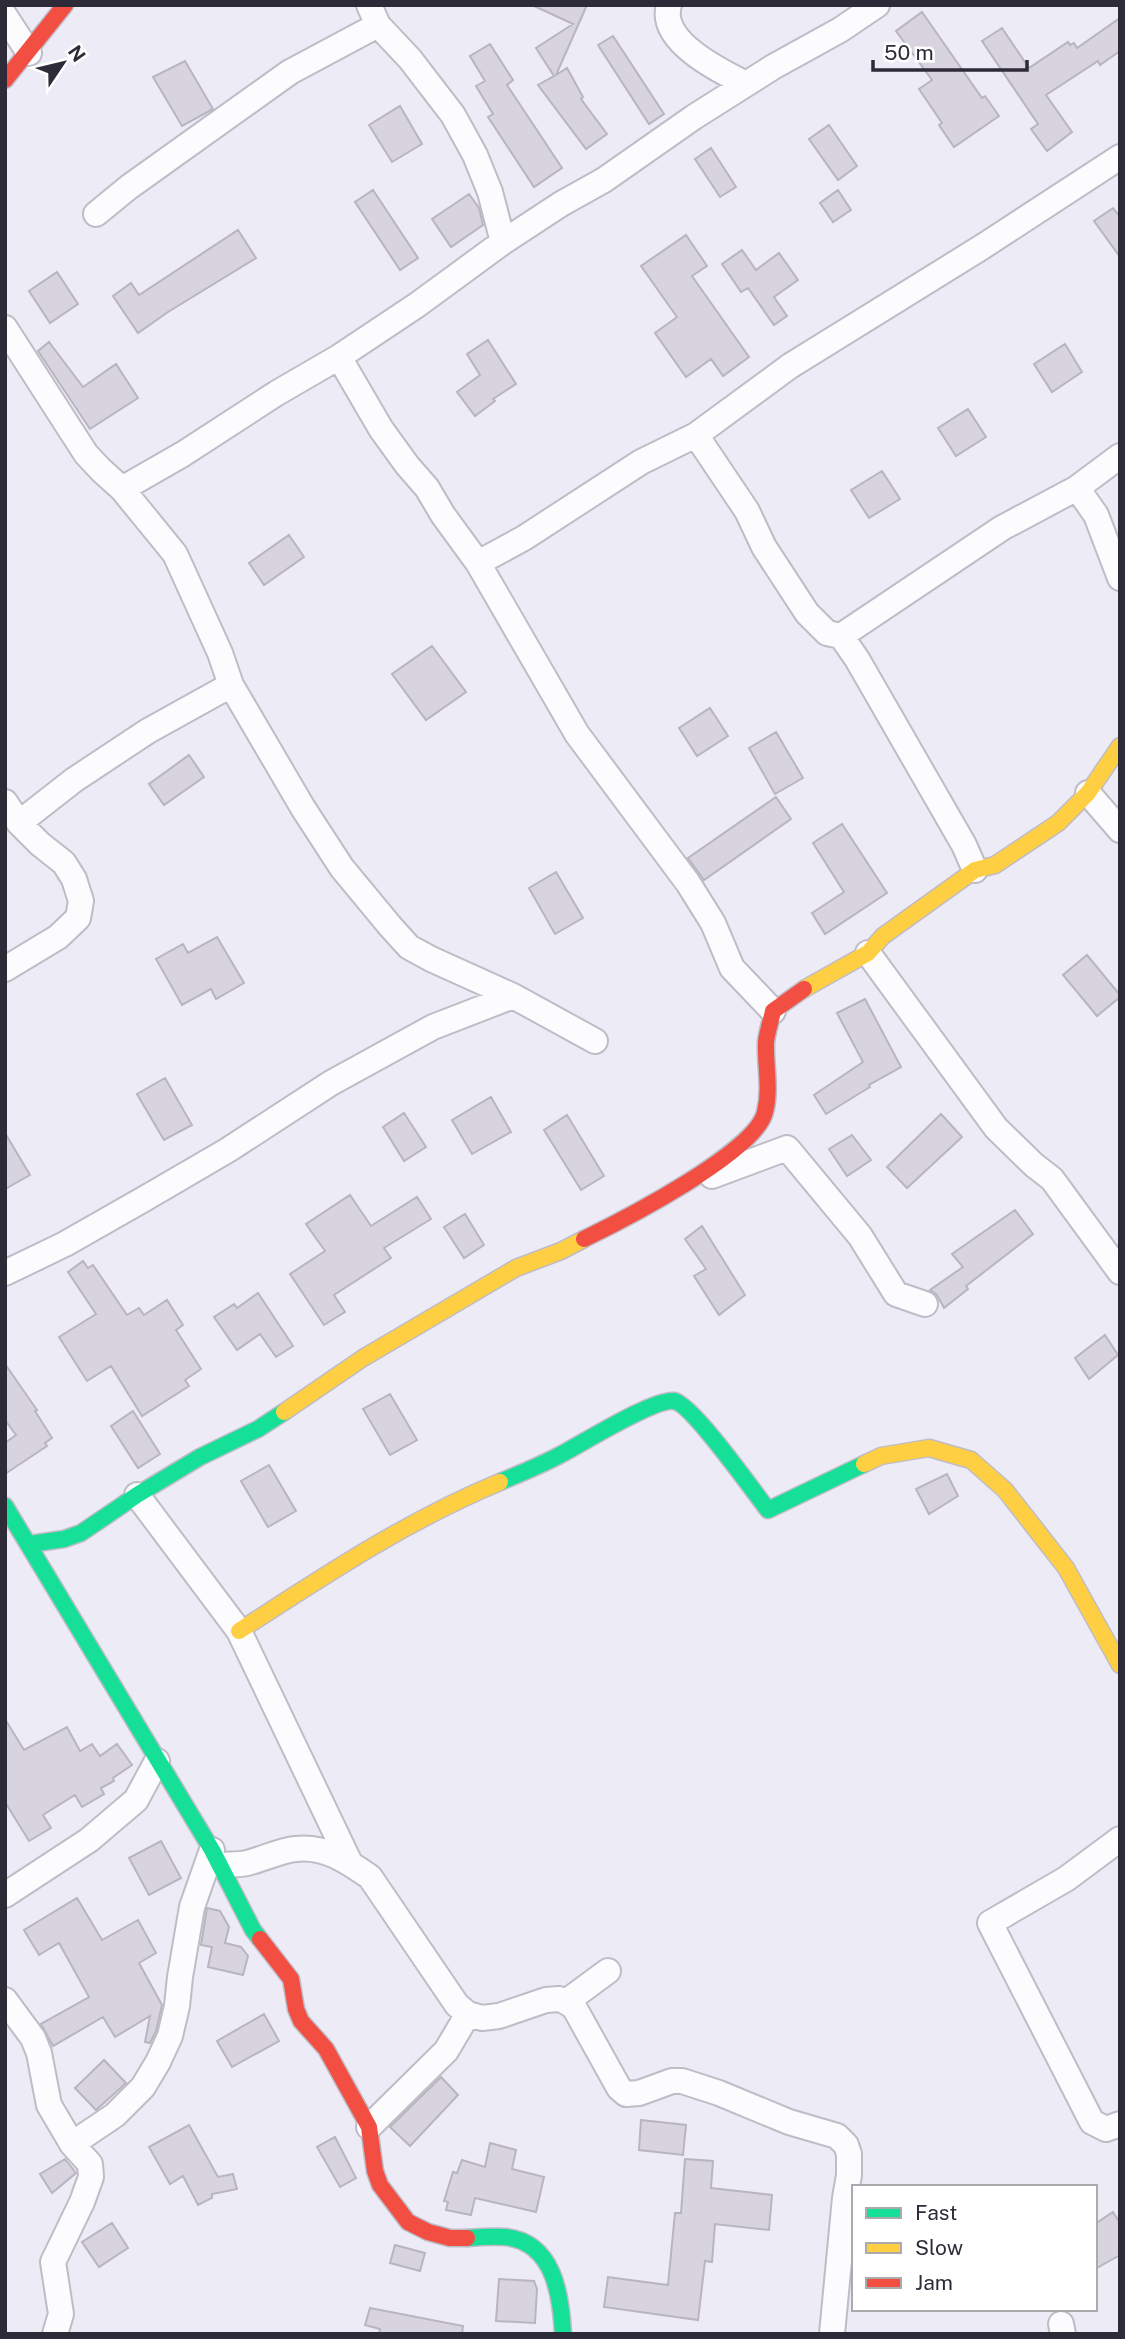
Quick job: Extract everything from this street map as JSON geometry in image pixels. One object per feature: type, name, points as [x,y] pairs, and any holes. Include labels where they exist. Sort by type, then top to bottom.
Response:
[{"type":"street","points":[[5,80],[65,5]]},
{"type":"street","points":[[670,5],[667,14],[671,30],[685,45],[705,62],[746,84]]},
{"type":"street","points":[[122,489],[339,356],[417,305],[503,242],[604,180],[694,117],[877,5]]},
{"type":"street","points":[[96,214],[129,187],[374,15],[453,115],[475,155],[490,191],[503,242]]},
{"type":"street","points":[[5,16],[29,53]]},
{"type":"street","points":[[478,563],[524,538],[641,462],[696,435],[790,366],[982,247],[1120,157]]},
{"type":"street","points":[[5,328],[86,454],[122,489],[175,554],[209,627],[231,685],[303,808],[342,868],[409,947],[513,996],[595,1041]]},
{"type":"street","points":[[339,356],[381,429],[428,488],[443,515],[478,563],[577,734],[688,883],[713,923],[732,968],[772,1011]]},
{"type":"street","points":[[696,435],[747,510],[764,547],[807,613],[827,633],[841,636],[857,659],[964,845],[975,870]]},
{"type":"street","points":[[841,636],[1002,528],[1077,488],[1120,456]]},
{"type":"street","points":[[1077,488],[1096,515],[1120,578]]},
{"type":"street","points":[[19,823],[74,780],[148,731],[231,685]]},
{"type":"street","points":[[30,1544],[64,1539],[81,1533],[136,1495],[200,1457],[258,1429],[363,1358],[516,1268],[561,1251],[619,1222],[678,1188],[745,1142],[765,1115],[768,1095],[766,1040],[772,1011],[813,982],[868,953],[883,936],[975,870],[995,865],[1058,823],[1088,793],[1120,746]]},
{"type":"street","points":[[1088,793],[1120,830]]},
{"type":"street","points":[[5,802],[19,823],[64,863],[74,879],[81,901],[78,918],[58,937],[5,969]]},
{"type":"street","points":[[868,953],[996,1128],[1052,1179],[1120,1272]]},
{"type":"street","points":[[5,1273],[65,1244],[144,1199],[228,1150],[331,1083],[433,1027],[513,996]]},
{"type":"street","points":[[678,1188],[787,1148],[860,1236],[896,1294],[925,1304]]},
{"type":"street","points":[[239,1632],[378,1541],[443,1507],[554,1458],[638,1413],[671,1401],[679,1402],[695,1418],[768,1510],[881,1455],[929,1448],[971,1460],[1005,1490],[1066,1568],[1120,1665]]},
{"type":"street","points":[[136,1495],[239,1632],[350,1863]]},
{"type":"street","points":[[5,1506],[216,1858],[253,1930],[291,1979],[301,2021],[326,2049],[369,2127],[375,2171],[380,2185],[408,2222],[428,2232],[450,2238],[488,2236],[514,2239],[523,2242],[543,2258],[549,2264],[557,2285],[562,2334]]},
{"type":"street","points":[[5,1895],[89,1840],[136,1800],[157,1761]]},
{"type":"street","points":[[1120,1839],[1066,1879],[990,1923],[1092,2122],[1105,2129],[1120,2124]]},
{"type":"street","points":[[216,1858],[245,1864],[294,1849],[314,1848],[331,1853],[370,1877],[457,2005],[468,2014],[482,2018],[499,2016],[546,2000],[559,1999],[574,2007],[626,2094],[639,2093],[672,2081],[682,2081],[719,2092],[789,2122],[837,2136],[846,2145],[849,2154],[849,2175],[832,2334]]},
{"type":"street","points":[[72,2144],[116,2115],[143,2087],[158,2062],[170,2036],[177,2006],[192,1907],[216,1858]]},
{"type":"street","points":[[566,2002],[608,1971]]},
{"type":"street","points":[[5,2000],[33,2038],[39,2053],[49,2105],[72,2144],[90,2164],[91,2177],[54,2262],[61,2314],[55,2334]]},
{"type":"street","points":[[369,2127],[446,2051],[468,2014]]},
{"type":"building","points":[[532,5],[587,5],[556,75],[567,68],[583,97],[581,99],[607,134],[586,149],[538,85],[554,76],[536,48],[573,24]]},
{"type":"building","points":[[922,12],[982,98],[985,96],[999,116],[954,147],[939,125],[942,123],[919,89],[932,80],[896,31]]},
{"type":"building","points":[[1120,18],[1120,51],[1100,65],[1098,61],[1046,95],[1072,132],[1047,151],[1031,129],[1038,124],[982,41],[1002,28],[1029,68],[1068,42],[1070,45],[1074,43],[1077,48]]},
{"type":"building","points":[[613,36],[664,114],[649,124],[598,45]]},
{"type":"building","points":[[490,44],[513,80],[507,85],[562,168],[534,187],[488,117],[493,114],[476,86],[485,81],[470,56]]},
{"type":"building","points":[[185,61],[213,109],[182,126],[153,77]]},
{"type":"building","points":[[400,106],[422,144],[392,162],[369,125]]},
{"type":"building","points":[[829,125],[857,166],[838,180],[809,139]]},
{"type":"building","points":[[711,148],[736,187],[720,197],[695,159]]},
{"type":"building","points":[[373,190],[418,258],[400,270],[355,202]]},
{"type":"building","points":[[838,190],[851,210],[833,222],[820,203]]},
{"type":"building","points":[[469,194],[479,208],[483,225],[451,247],[432,219]]},
{"type":"building","points":[[1113,208],[1120,217],[1120,257],[1094,221]]},
{"type":"building","points":[[238,230],[256,258],[138,333],[113,296],[131,283],[139,295]]},
{"type":"building","points":[[686,235],[707,266],[692,276],[749,357],[723,376],[711,359],[686,377],[655,333],[677,317],[641,266]]},
{"type":"building","points":[[742,250],[756,270],[779,253],[798,280],[774,297],[787,316],[774,325],[748,288],[741,292],[722,264]]},
{"type":"building","points":[[57,272],[78,304],[50,323],[29,291]]},
{"type":"building","points":[[488,340],[516,384],[493,399],[495,401],[475,416],[457,392],[480,375],[467,354]]},
{"type":"building","points":[[49,342],[83,387],[116,364],[138,398],[90,429],[38,351]]},
{"type":"building","points":[[1065,344],[1082,372],[1052,392],[1034,364]]},
{"type":"building","points":[[968,409],[986,437],[956,456],[938,428]]},
{"type":"building","points":[[882,471],[900,499],[869,518],[851,490]]},
{"type":"building","points":[[289,535],[304,557],[264,585],[249,563]]},
{"type":"building","points":[[432,646],[466,692],[426,720],[392,674]]},
{"type":"building","points":[[710,708],[728,736],[697,756],[679,728]]},
{"type":"building","points":[[776,732],[803,778],[775,794],[749,748]]},
{"type":"building","points":[[189,755],[204,777],[164,805],[149,784]]},
{"type":"building","points":[[776,797],[791,819],[704,880],[688,858]]},
{"type":"building","points":[[842,824],[887,893],[825,934],[812,913],[844,892],[813,843]]},
{"type":"building","points":[[556,872],[583,918],[555,934],[529,888]]},
{"type":"building","points":[[217,937],[244,983],[216,999],[211,989],[182,1005],[156,959],[183,944],[188,953]]},
{"type":"building","points":[[1087,955],[1120,995],[1097,1016],[1063,975]]},
{"type":"building","points":[[865,999],[901,1067],[826,1114],[814,1095],[863,1062],[837,1013]]},
{"type":"building","points":[[165,1078],[192,1125],[164,1140],[137,1094]]},
{"type":"building","points":[[491,1097],[511,1132],[472,1154],[452,1120]]},
{"type":"building","points":[[404,1113],[426,1147],[404,1161],[383,1127]]},
{"type":"building","points":[[941,1114],[962,1137],[907,1188],[887,1167]]},
{"type":"building","points":[[567,1115],[604,1176],[581,1190],[544,1130]]},
{"type":"building","points":[[5,1133],[30,1175],[5,1189]]},
{"type":"building","points":[[852,1135],[871,1160],[847,1176],[829,1149]]},
{"type":"building","points":[[350,1195],[371,1226],[417,1197],[431,1219],[384,1248],[391,1258],[334,1295],[345,1312],[324,1325],[290,1274],[325,1251],[306,1224]]},
{"type":"building","points":[[1015,1210],[1033,1234],[966,1286],[968,1289],[944,1308],[937,1295],[930,1290],[963,1267],[952,1254]]},
{"type":"building","points":[[465,1214],[484,1245],[464,1258],[444,1227]]},
{"type":"building","points":[[702,1226],[745,1295],[719,1315],[694,1276],[706,1269],[685,1239]]},
{"type":"building","points":[[83,1261],[88,1268],[93,1265],[127,1315],[139,1308],[144,1315],[167,1300],[183,1325],[176,1330],[201,1369],[185,1380],[189,1386],[142,1416],[111,1366],[87,1381],[59,1337],[96,1314],[68,1272]]},
{"type":"building","points":[[258,1293],[293,1346],[276,1357],[260,1334],[237,1350],[214,1317],[234,1304],[237,1308]]},
{"type":"building","points":[[1105,1335],[1118,1355],[1089,1379],[1075,1358]]},
{"type":"building","points":[[5,1364],[37,1410],[35,1411],[52,1438],[45,1443],[47,1446],[5,1474],[5,1443],[16,1435],[5,1420]]},
{"type":"building","points":[[390,1394],[417,1440],[390,1455],[363,1409]]},
{"type":"building","points":[[133,1411],[160,1454],[138,1468],[111,1426]]},
{"type":"building","points":[[269,1465],[296,1511],[268,1527],[241,1481]]},
{"type":"building","points":[[947,1474],[958,1496],[929,1514],[916,1489]]},
{"type":"building","points":[[5,1719],[24,1750],[67,1727],[80,1751],[92,1744],[100,1756],[117,1744],[132,1765],[113,1778],[114,1781],[101,1788],[104,1794],[82,1807],[75,1795],[43,1815],[51,1828],[29,1841],[5,1802]]},
{"type":"building","points":[[161,1841],[181,1878],[149,1895],[129,1858]]},
{"type":"building","points":[[77,1898],[102,1940],[138,1920],[156,1953],[139,1963],[162,2005],[156,2031],[150,2043],[145,2042],[150,2016],[115,2037],[103,2017],[53,2046],[41,2024],[89,1997],[59,1943],[39,1955],[24,1930]]},
{"type":"building","points":[[207,1908],[220,1911],[229,1927],[225,1943],[241,1947],[248,1956],[243,1975],[208,1967],[212,1947],[201,1945]]},
{"type":"building","points":[[264,2014],[279,2041],[232,2067],[217,2041]]},
{"type":"building","points":[[104,2060],[126,2083],[96,2110],[75,2088]]},
{"type":"building","points":[[441,2077],[458,2095],[410,2146],[390,2127]]},
{"type":"building","points":[[641,2120],[686,2125],[683,2155],[639,2150]]},
{"type":"building","points":[[189,2125],[218,2177],[233,2174],[237,2189],[212,2194],[212,2198],[198,2205],[183,2176],[170,2184],[149,2147]]},
{"type":"building","points":[[335,2137],[356,2178],[340,2187],[317,2147]]},
{"type":"building","points":[[490,2143],[516,2150],[512,2169],[544,2177],[536,2212],[475,2198],[471,2215],[446,2210],[448,2202],[444,2201],[453,2172],[457,2173],[462,2160],[485,2167]]},
{"type":"building","points":[[65,2159],[76,2173],[52,2193],[40,2174]]},
{"type":"building","points":[[685,2159],[713,2161],[711,2188],[772,2195],[769,2230],[715,2224],[712,2262],[705,2261],[698,2320],[604,2307],[608,2277],[668,2285],[675,2213],[681,2213]]},
{"type":"building","points":[[1113,2212],[1120,2223],[1120,2255],[1097,2268],[1097,2223]]},
{"type":"building","points":[[112,2223],[128,2248],[99,2267],[82,2242]]},
{"type":"building","points":[[395,2245],[425,2253],[420,2271],[390,2263]]},
{"type":"building","points":[[499,2279],[534,2281],[537,2289],[535,2323],[496,2321]]},
{"type":"building","points":[[370,2308],[463,2326],[462,2334],[379,2334],[380,2329],[365,2325]]},
{"type":"traffic: fast","points":[[500,1482],[551,1460],[634,1414],[664,1402],[674,1401],[683,1406],[708,1432],[768,1510],[864,1464]]},
{"type":"traffic: fast","points":[[30,1544],[64,1539],[81,1533],[200,1457],[258,1429],[284,1412]]},
{"type":"traffic: fast","points":[[5,1506],[212,1850],[260,1939]]},
{"type":"traffic: fast","points":[[467,2238],[505,2237],[521,2241],[534,2249],[552,2273],[557,2287],[563,2334]]},
{"type":"traffic: slow","points":[[804,989],[868,953],[883,936],[975,870],[995,865],[1058,823],[1088,793],[1120,746]]},
{"type":"traffic: slow","points":[[284,1412],[363,1358],[516,1268],[584,1239]]},
{"type":"traffic: slow","points":[[864,1464],[881,1456],[929,1448],[971,1460],[1005,1490],[1066,1568],[1120,1665]]},
{"type":"traffic: slow","points":[[239,1631],[399,1532],[500,1482]]},
{"type":"traffic: jam","points":[[5,80],[65,5]]},
{"type":"traffic: jam","points":[[584,1239],[656,1201],[714,1165],[756,1128],[767,1103],[766,1042],[773,1011],[804,989]]},
{"type":"traffic: jam","points":[[260,1939],[291,1979],[301,2021],[326,2049],[369,2127],[375,2171],[380,2185],[408,2222],[428,2232],[450,2238],[467,2238]]}]
